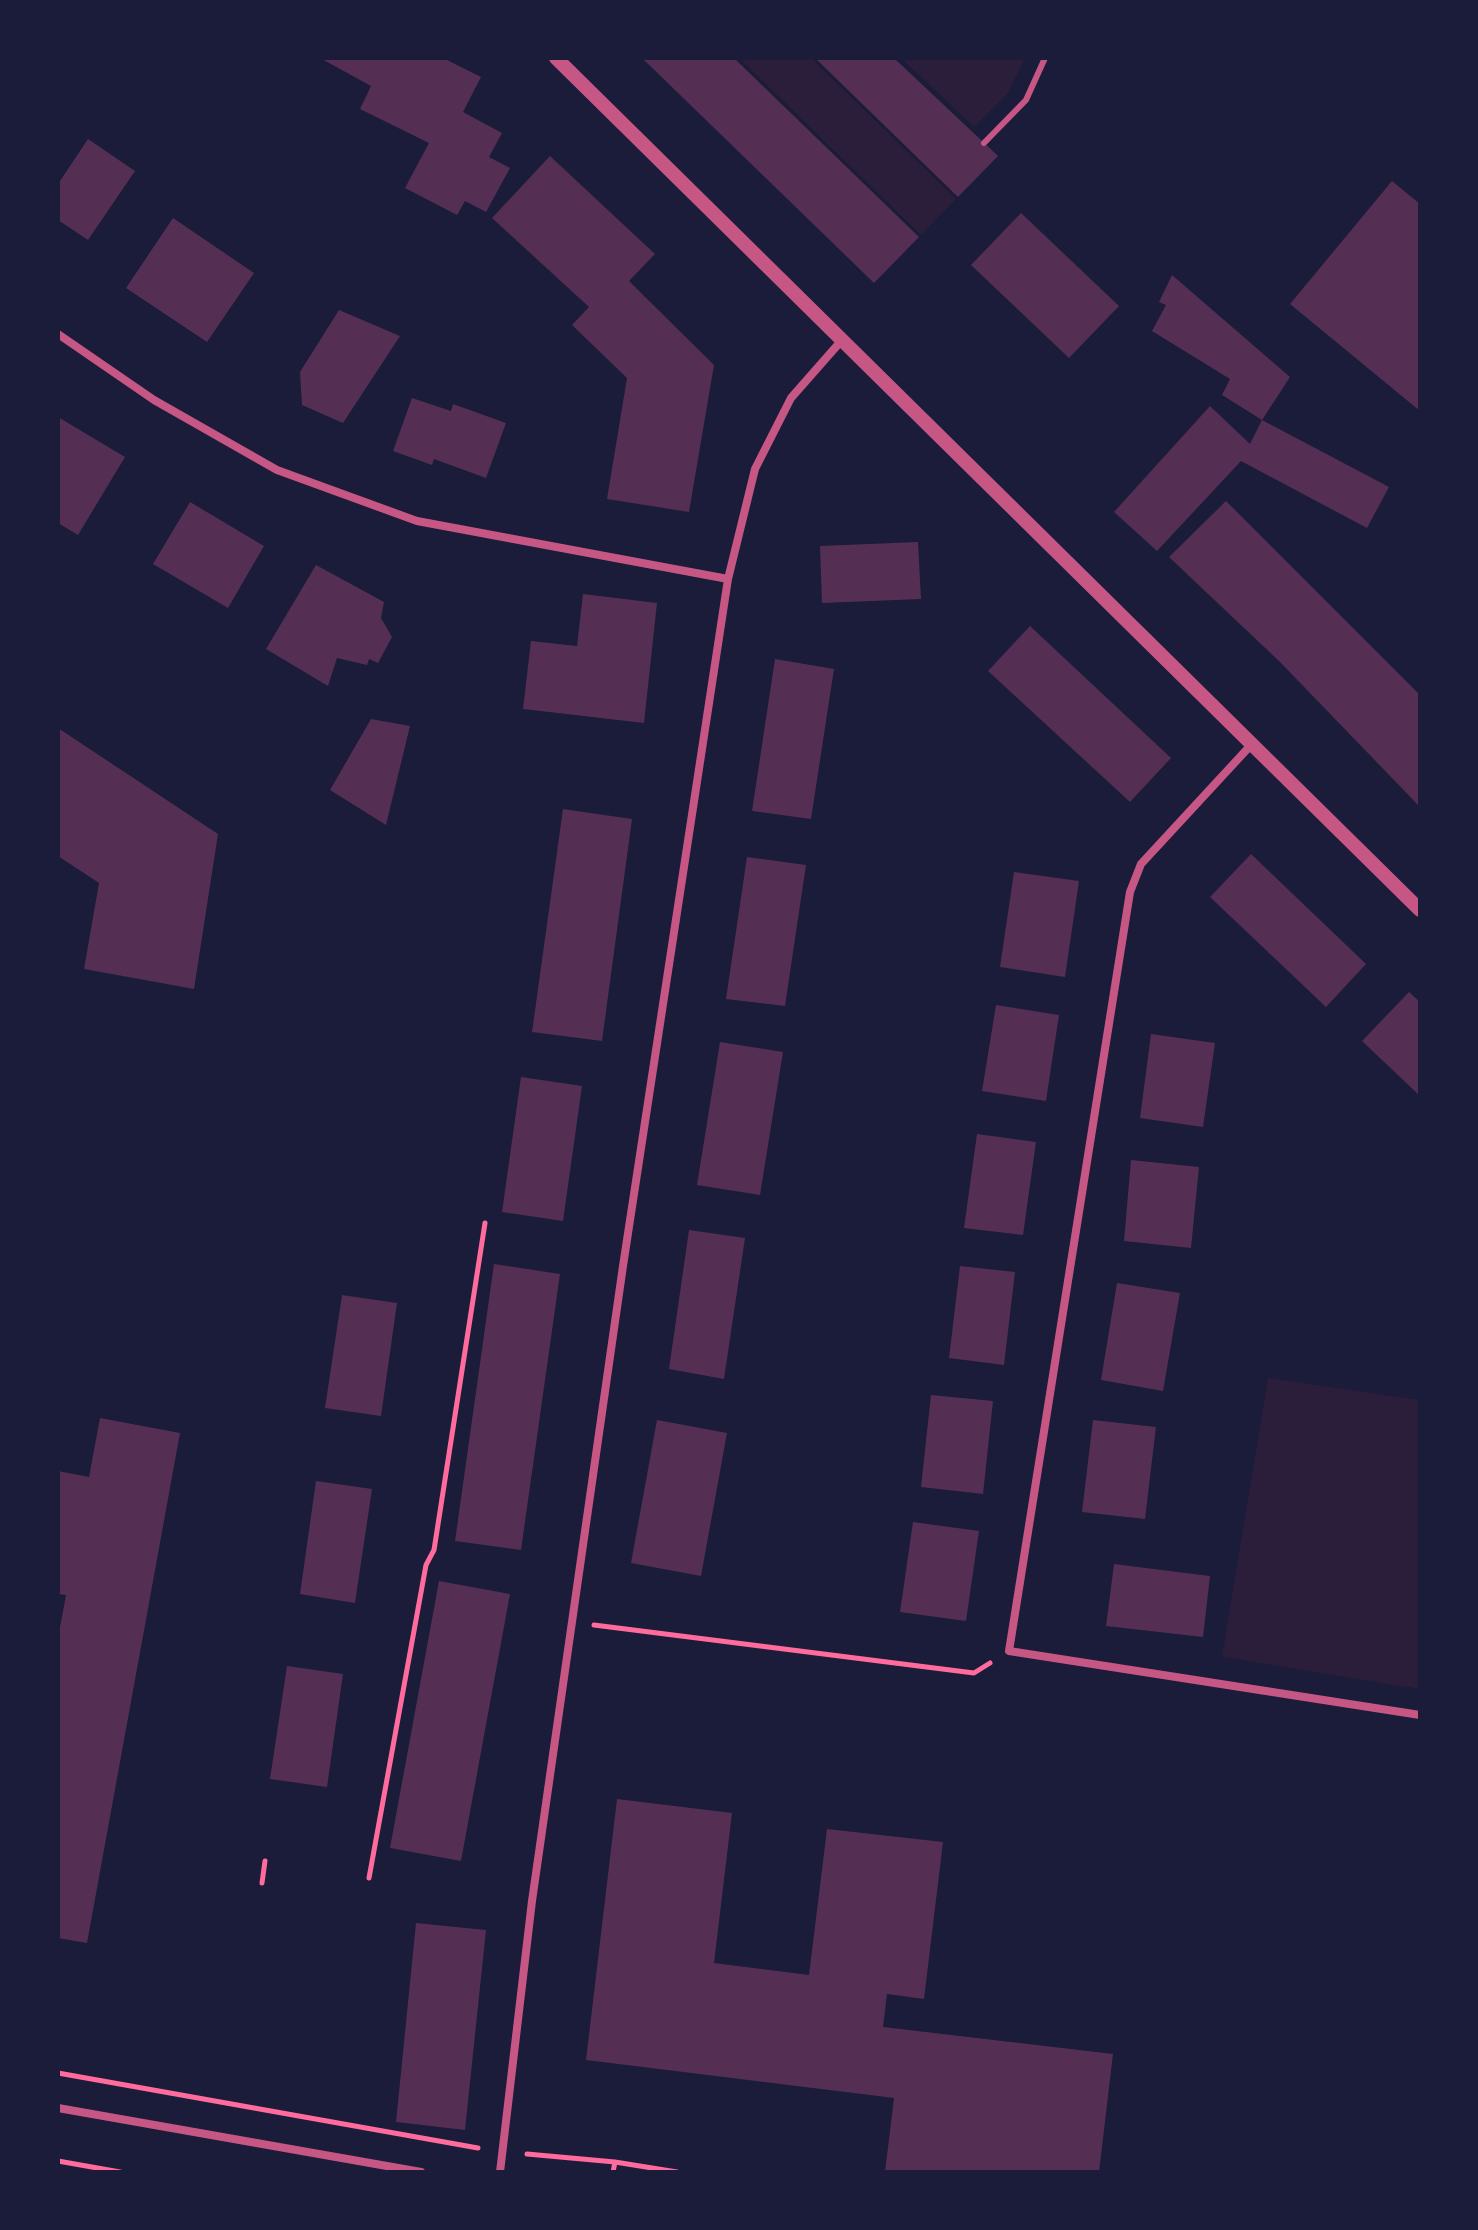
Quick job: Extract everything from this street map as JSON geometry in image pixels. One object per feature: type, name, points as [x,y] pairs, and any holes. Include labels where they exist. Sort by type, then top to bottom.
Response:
[{"type":"street","points":[[556,58],[1420,910]]},
{"type":"street","points":[[58,334],[154,400],[277,470],[417,521],[728,579]]},
{"type":"street","points":[[500,2172],[532,1901],[623,1266],[728,579],[755,469],[791,398],[842,340]]},
{"type":"street","points":[[1251,745],[1141,864],[1130,892],[1009,1651],[1420,1715]]},
{"type":"street","points":[[58,2108],[421,2172]]},
{"type":"lane","points":[[984,143],[1026,100],[1045,58]]},
{"type":"path","points":[[369,1878],[426,1565],[434,1550],[485,1223]]},
{"type":"path","points":[[573,1622],[974,1673],[1009,1651]]},
{"type":"path","points":[[262,1883],[265,1861]]},
{"type":"path","points":[[58,2073],[503,2152],[615,2162],[677,2172]]},
{"type":"path","points":[[58,2161],[120,2172]]},
{"type":"path","points":[[613,2172],[615,2162]]},
{"type":"shaded area","points":[[739,58],[811,58],[956,199],[921,235]]},
{"type":"shaded area","points":[[901,58],[1025,58],[1008,93],[974,127]]},
{"type":"shaded area","points":[[1268,1378],[1420,1400],[1420,1689],[1222,1657]]},
{"type":"building","points":[[320,58],[443,58],[481,77],[463,112],[502,133],[489,157],[510,168],[486,212],[465,201],[457,215],[405,188],[429,143],[360,109],[371,86]]},
{"type":"building","points":[[642,58],[734,58],[919,237],[874,283]]},
{"type":"building","points":[[815,58],[894,58],[998,156],[958,197]]},
{"type":"building","points":[[88,139],[135,171],[88,240],[58,220],[58,184]]},
{"type":"building","points":[[550,156],[655,254],[629,281],[714,365],[689,512],[607,499],[627,378],[572,325],[589,307],[492,218]]},
{"type":"building","points":[[1392,181],[1420,204],[1420,411],[1290,304]]},
{"type":"building","points":[[1021,213],[1119,306],[1069,358],[971,265]]},
{"type":"building","points":[[173,218],[254,273],[207,342],[126,288]]},
{"type":"building","points":[[1172,275],[1290,377],[1262,420],[1222,395],[1230,379],[1152,331],[1166,305],[1159,302]]},
{"type":"building","points":[[339,310],[400,336],[343,423],[302,405],[300,372]]},
{"type":"building","points":[[412,398],[451,411],[453,404],[506,423],[486,478],[434,459],[432,465],[393,451]]},
{"type":"building","points":[[1210,406],[1250,444],[1262,420],[1389,487],[1367,528],[1241,461],[1157,551],[1114,512]]},
{"type":"building","points":[[58,417],[125,457],[78,535],[58,523]]},
{"type":"building","points":[[1226,501],[1420,695],[1420,807],[1280,662],[1169,557]]},
{"type":"building","points":[[190,502],[264,546],[228,608],[153,564]]},
{"type":"building","points":[[918,542],[921,599],[822,603],[820,546]]},
{"type":"building","points":[[316,565],[384,602],[381,618],[392,637],[378,663],[369,659],[367,665],[337,658],[328,686],[266,649]]},
{"type":"building","points":[[583,594],[657,603],[644,723],[523,709],[531,641],[577,646]]},
{"type":"building","points":[[1030,626],[1171,758],[1130,802],[988,671]]},
{"type":"building","points":[[775,659],[834,669],[811,819],[752,811]]},
{"type":"building","points":[[371,719],[410,726],[386,825],[330,790]]},
{"type":"building","points":[[58,728],[218,834],[194,989],[84,969],[99,883],[58,856]]},
{"type":"building","points":[[563,809],[632,819],[602,1041],[532,1032]]},
{"type":"building","points":[[1251,854],[1366,964],[1326,1007],[1210,897]]},
{"type":"building","points":[[747,857],[806,865],[785,1006],[726,999]]},
{"type":"building","points":[[1014,872],[1079,881],[1065,977],[1000,967]]},
{"type":"building","points":[[1409,992],[1420,1002],[1420,1096],[1362,1041]]},
{"type":"building","points":[[996,1005],[1059,1015],[1046,1101],[982,1091]]},
{"type":"building","points":[[1151,1034],[1215,1043],[1203,1127],[1140,1118]]},
{"type":"building","points":[[720,1042],[783,1052],[760,1195],[697,1185]]},
{"type":"building","points":[[521,1077],[582,1086],[563,1221],[502,1212]]},
{"type":"building","points":[[977,1134],[1036,1142],[1023,1235],[964,1228]]},
{"type":"building","points":[[1131,1160],[1199,1167],[1191,1248],[1124,1241]]},
{"type":"building","points":[[689,1230],[745,1238],[724,1379],[669,1369]]},
{"type":"building","points":[[494,1264],[560,1274],[521,1550],[455,1541]]},
{"type":"building","points":[[960,1266],[1015,1272],[1004,1365],[949,1358]]},
{"type":"building","points":[[1117,1283],[1180,1293],[1163,1391],[1101,1380]]},
{"type":"building","points":[[342,1295],[397,1303],[381,1416],[325,1408]]},
{"type":"building","points":[[931,1395],[993,1401],[983,1494],[921,1487]]},
{"type":"building","points":[[100,1418],[180,1433],[87,1943],[58,1938],[58,1638],[66,1595],[58,1594],[58,1471],[89,1477]]},
{"type":"building","points":[[657,1420],[727,1433],[701,1576],[631,1563]]},
{"type":"building","points":[[1093,1420],[1156,1427],[1145,1519],[1082,1512]]},
{"type":"building","points":[[316,1481],[372,1489],[355,1603],[300,1594]]},
{"type":"building","points":[[913,1522],[979,1531],[966,1621],[900,1612]]},
{"type":"building","points":[[1114,1564],[1210,1576],[1203,1637],[1106,1626]]},
{"type":"building","points":[[439,1581],[510,1594],[461,1861],[390,1848]]},
{"type":"building","points":[[287,1666],[343,1674],[327,1787],[270,1779]]},
{"type":"building","points":[[617,1799],[732,1813],[714,1963],[809,1975],[827,1829],[943,1842],[924,1999],[887,1994],[883,2027],[1113,2054],[1099,2172],[885,2172],[894,2098],[586,2060]]},
{"type":"building","points":[[416,1923],[486,1930],[465,2130],[396,2122]]}]
